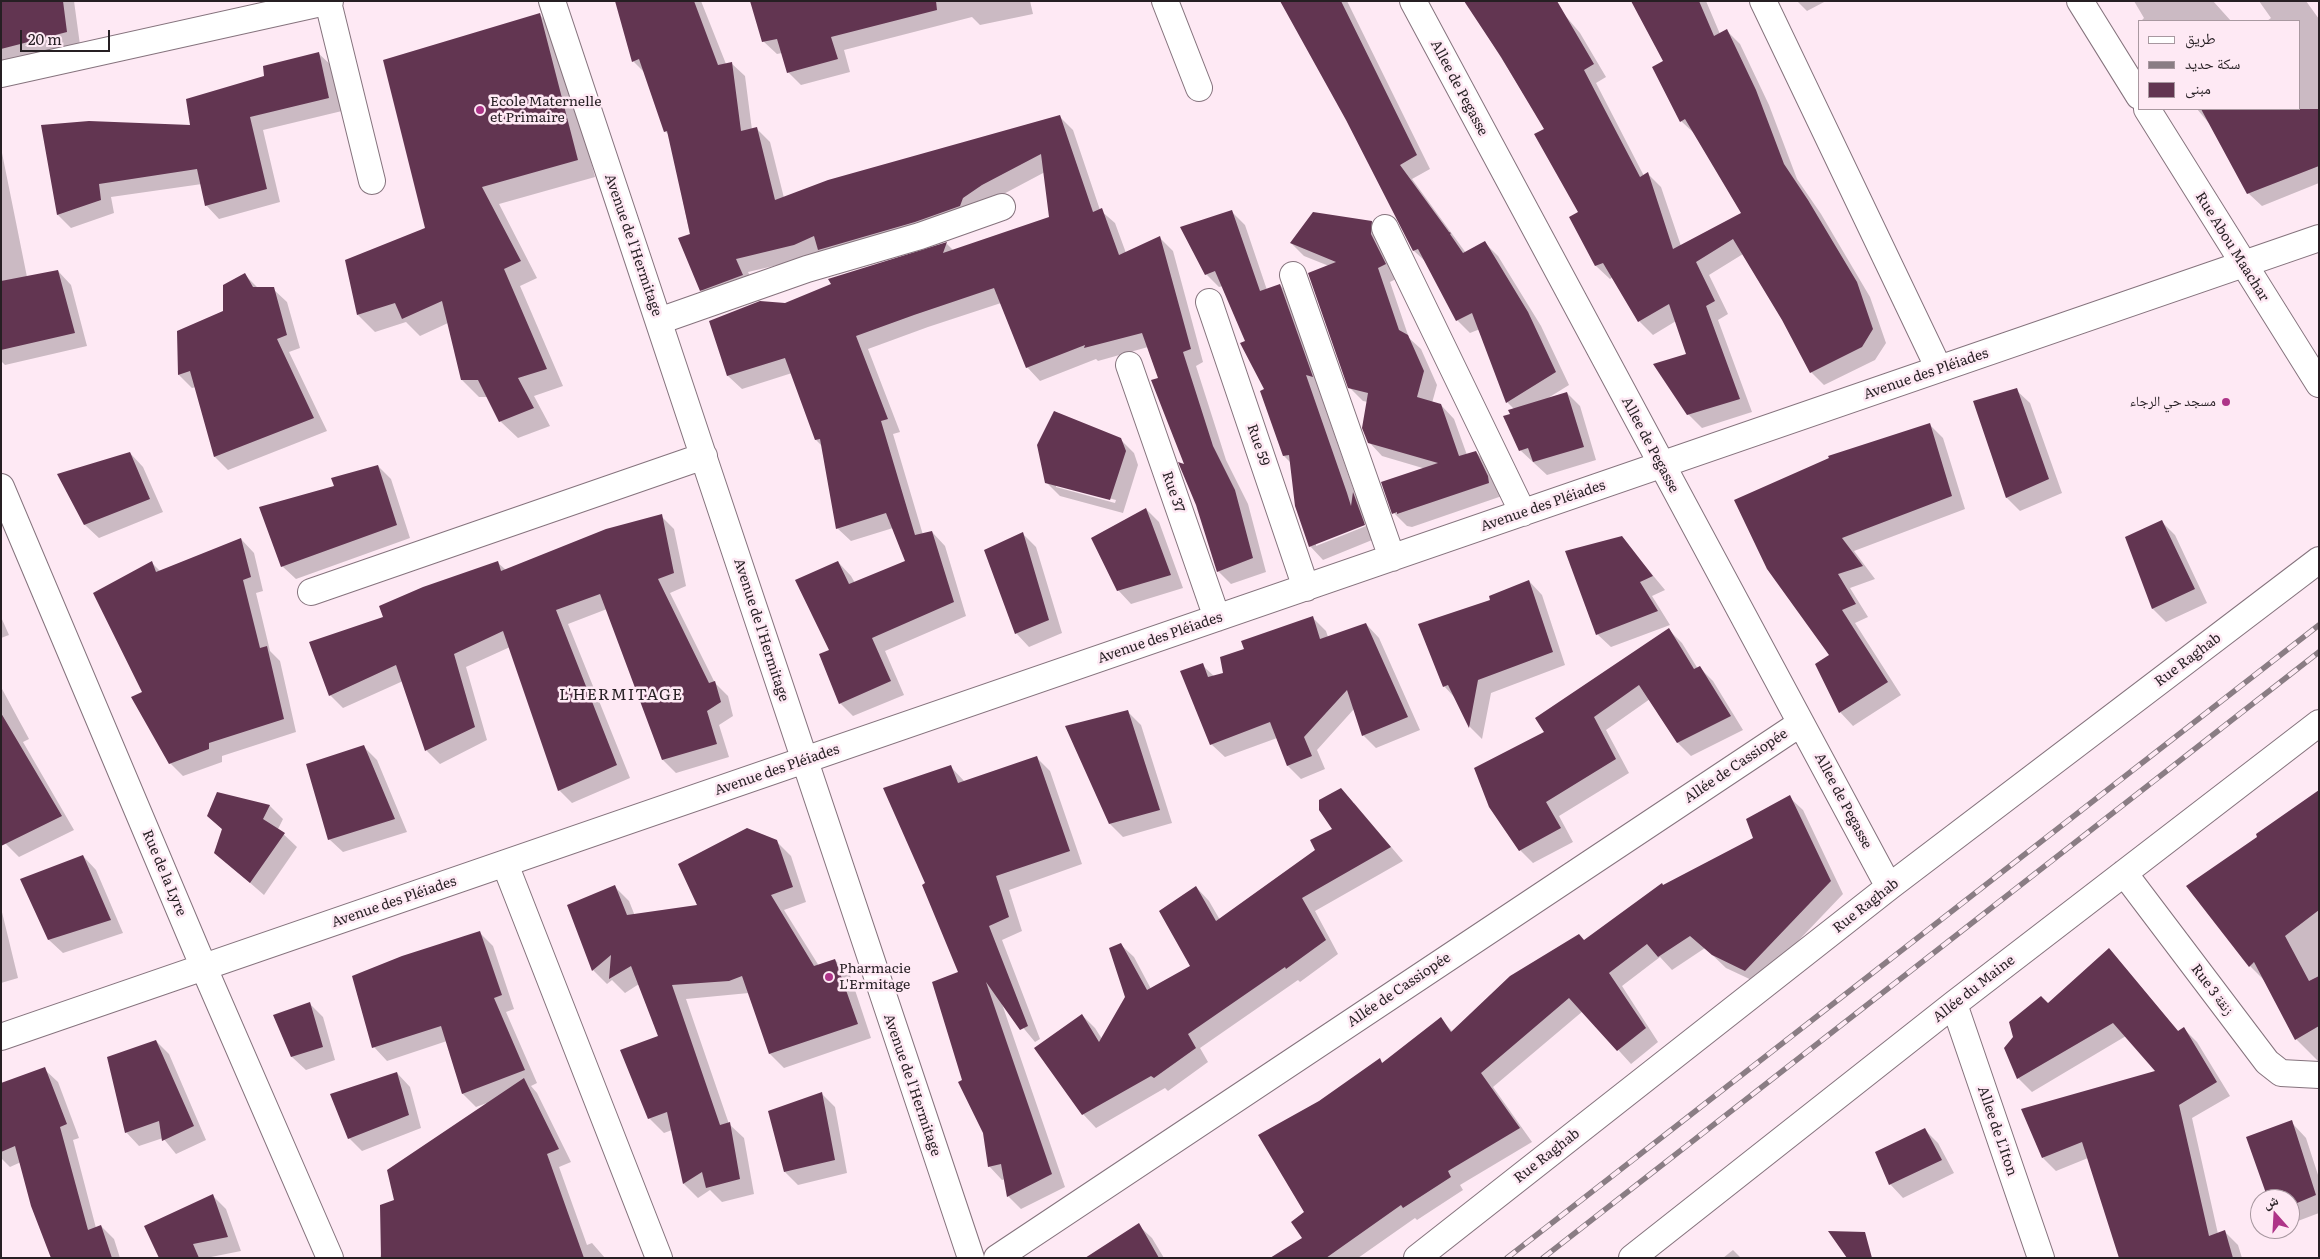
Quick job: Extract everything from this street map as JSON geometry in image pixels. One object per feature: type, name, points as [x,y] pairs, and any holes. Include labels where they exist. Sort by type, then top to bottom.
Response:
[{"type":"street","points":[[1,74],[329,1],[372,181]]},
{"type":"street","name":"Avenue de l'Hermitage","points":[[552,1],[704,456],[803,761],[971,1258]]},
{"type":"street","points":[[1165,1],[1199,88]]},
{"type":"street","name":"Allee de Pegasse","points":[[1413,1],[1889,887]]},
{"type":"street","points":[[1763,1],[1939,369]]},
{"type":"street","points":[[2080,1],[2138,94]]},
{"type":"street","name":"Rue Abou Maachar","points":[[2148,110],[2319,384]]},
{"type":"street","points":[[659,321],[807,269],[920,236],[1002,207]]},
{"type":"street","points":[[1385,228],[1523,513]]},
{"type":"street","name":"Avenue des Pléiades","points":[[1,1037],[2319,238]]},
{"type":"street","points":[[1293,275],[1392,558]]},
{"type":"street","name":"Rue 59","points":[[1209,302],[1306,588]]},
{"type":"street","name":"Rue 37","points":[[1130,366],[1217,618]]},
{"type":"street","points":[[311,592],[704,456]]},
{"type":"street","name":"Rue de la Lyre","points":[[1,487],[204,968],[330,1258]]},
{"type":"street","name":"Rue Raghab","points":[[1417,1258],[1889,887],[2319,560]]},
{"type":"street","name":"Allée de Cassiopée","points":[[997,1258],[1801,723]]},
{"type":"street","name":"Allée du Maine","points":[[1632,1258],[1954,1004],[2319,723]]},
{"type":"street","points":[[505,864],[659,1258]]},
{"type":"street","name":"Rue 3 زنقة","points":[[2124,873],[2267,1062],[2281,1073],[2319,1075]]},
{"type":"street","name":"Allee de L'Iton","points":[[1954,1004],[2041,1258]]},
{"type":"building","points":[[1,1],[63,1],[67,32],[1,49]]},
{"type":"building","points":[[615,1],[694,1],[718,65],[732,62],[741,131],[757,127],[775,200],[828,180],[1060,115],[1093,212],[1102,208],[1119,255],[1160,236],[1191,349],[1183,352],[1213,446],[1235,490],[1253,558],[1217,572],[1196,505],[1178,462],[1184,464],[1151,380],[1158,378],[1142,333],[1084,348],[1085,345],[1026,368],[994,288],[914,315],[856,336],[888,419],[881,421],[915,535],[932,531],[954,602],[872,638],[891,681],[839,704],[819,654],[829,650],[795,580],[838,561],[849,584],[905,561],[886,513],[836,529],[820,439],[815,440],[785,358],[727,376],[709,321],[760,301],[785,303],[831,284],[828,279],[947,242],[943,253],[1049,217],[1041,154],[982,185],[963,198],[960,206],[915,222],[818,250],[814,236],[794,245],[736,259],[743,275],[700,291],[678,238],[690,234],[667,131],[664,132],[639,59],[632,62]]},
{"type":"building","points":[[750,1],[936,1],[937,10],[831,37],[838,59],[787,73],[777,39],[762,42]]},
{"type":"building","points":[[1280,1],[1341,1],[1417,155],[1400,165],[1451,233],[1463,253],[1485,241],[1528,312],[1556,372],[1506,403],[1472,313],[1456,321],[1418,249],[1413,251],[1346,120]]},
{"type":"building","points":[[1464,1],[1557,1],[1594,64],[1584,70],[1640,177],[1648,172],[1673,249],[1741,213],[1685,119],[1680,122],[1652,67],[1663,61],[1631,1],[1699,1],[1714,36],[1727,29],[1756,90],[1784,164],[1857,282],[1873,329],[1862,347],[1810,373],[1782,320],[1733,239],[1696,262],[1715,301],[1706,306],[1740,399],[1687,415],[1653,364],[1686,354],[1669,304],[1638,322],[1603,263],[1595,266],[1569,217],[1578,212],[1534,134],[1544,129],[1501,57]]},
{"type":"building","points":[[540,13],[578,160],[482,187],[521,261],[504,269],[547,369],[518,378],[534,408],[499,422],[478,380],[461,380],[442,301],[402,319],[395,303],[357,315],[345,260],[425,228],[383,60]]},
{"type":"building","points":[[319,52],[329,98],[250,117],[267,189],[205,206],[197,169],[99,184],[101,200],[57,215],[41,125],[89,121],[190,125],[186,99],[264,76],[263,66]]},
{"type":"building","points":[[2319,109],[2319,166],[2247,194],[2202,110]]},
{"type":"building","points":[[1232,210],[1260,291],[1280,284],[1313,377],[1306,375],[1351,506],[1353,492],[1365,525],[1309,547],[1295,506],[1289,455],[1283,456],[1260,391],[1264,389],[1240,343],[1245,341],[1215,271],[1205,275],[1180,227]]},
{"type":"building","points":[[1313,212],[1372,221],[1371,234],[1386,264],[1378,268],[1399,330],[1408,335],[1424,371],[1417,397],[1441,404],[1459,456],[1476,451],[1488,476],[1489,483],[1397,514],[1397,512],[1392,514],[1381,482],[1438,463],[1368,443],[1362,428],[1368,393],[1348,388],[1308,273],[1336,262],[1290,243]]},
{"type":"building","points":[[58,270],[75,333],[1,350],[1,281]]},
{"type":"building","points":[[245,273],[253,287],[274,287],[287,335],[277,339],[314,418],[214,457],[190,371],[178,375],[177,331],[223,311],[223,285]]},
{"type":"building","points":[[2017,388],[2049,479],[2006,498],[1973,401]]},
{"type":"building","points":[[1567,392],[1584,447],[1533,462],[1528,448],[1519,451],[1503,416],[1510,414],[1508,410]]},
{"type":"building","points":[[1054,411],[1121,438],[1126,451],[1110,500],[1045,483],[1037,445]]},
{"type":"building","points":[[1930,423],[1952,496],[1842,538],[1863,566],[1838,574],[1856,604],[1842,610],[1888,682],[1839,713],[1815,664],[1829,655],[1767,569],[1734,500],[1829,458],[1828,456]]},
{"type":"building","points":[[130,452],[150,499],[84,525],[57,474]]},
{"type":"building","points":[[378,465],[397,525],[281,567],[259,507],[334,486],[331,478]]},
{"type":"building","points":[[1146,508],[1171,575],[1117,591],[1091,538]]},
{"type":"building","points":[[662,514],[674,573],[658,579],[709,683],[715,681],[721,702],[707,711],[717,744],[662,760],[600,594],[556,610],[617,765],[558,791],[503,631],[454,654],[475,727],[425,751],[396,665],[329,696],[309,642],[383,617],[379,606],[423,587],[498,561],[501,571],[606,529]]},
{"type":"building","points":[[2162,520],[2195,589],[2152,609],[2125,537]]},
{"type":"building","points":[[1023,532],[1049,620],[1015,634],[984,550]]},
{"type":"building","points":[[1622,536],[1653,576],[1640,582],[1658,611],[1596,635],[1565,551]]},
{"type":"building","points":[[241,538],[251,577],[243,580],[260,648],[267,646],[284,719],[209,743],[209,749],[169,764],[131,697],[142,692],[93,593],[152,561],[156,572]]},
{"type":"building","points":[[1529,580],[1553,652],[1478,680],[1469,728],[1448,685],[1443,687],[1418,624],[1490,600],[1489,596]]},
{"type":"building","points":[[1313,616],[1320,639],[1366,623],[1408,717],[1362,736],[1347,690],[1304,737],[1312,756],[1287,766],[1270,722],[1210,745],[1180,671],[1203,663],[1208,677],[1223,673],[1220,657],[1244,649],[1241,641]]},
{"type":"building","points":[[1669,628],[1694,669],[1700,666],[1731,716],[1677,743],[1639,685],[1594,717],[1616,759],[1546,802],[1561,828],[1519,851],[1489,807],[1474,768],[1544,732],[1535,718]]},
{"type":"building","points":[[1128,710],[1160,810],[1109,824],[1065,726]]},
{"type":"building","points":[[1,713],[62,816],[1,846]]},
{"type":"building","points":[[364,745],[395,819],[328,840],[306,764]]},
{"type":"building","points":[[1037,756],[1070,851],[996,876],[1009,917],[989,926],[1028,1026],[1020,1030],[986,982],[1052,1174],[1007,1197],[1001,1164],[988,1167],[983,1133],[958,1082],[962,1080],[932,982],[958,972],[922,885],[925,883],[883,788],[951,765],[958,783]]},
{"type":"building","points":[[1341,788],[1391,847],[1302,898],[1326,940],[1188,1034],[1196,1048],[1154,1078],[1151,1076],[1082,1115],[1034,1048],[1082,1014],[1099,1042],[1125,997],[1109,948],[1121,943],[1147,990],[1190,966],[1159,911],[1196,886],[1216,921],[1315,850],[1310,840],[1332,829],[1319,810],[1319,800]]},
{"type":"building","points":[[2319,790],[2319,910],[2285,936],[2309,981],[2319,976],[2319,1026],[2295,1040],[2254,962],[2249,967],[2186,886],[2257,837],[2256,834]]},
{"type":"building","points":[[217,792],[270,805],[263,819],[285,833],[250,883],[214,853],[222,829],[207,816]]},
{"type":"building","points":[[1790,795],[1831,881],[1745,971],[1712,955],[1690,936],[1658,957],[1647,944],[1609,973],[1646,1028],[1617,1051],[1569,998],[1481,1073],[1520,1128],[1448,1171],[1451,1177],[1403,1208],[1401,1205],[1326,1258],[1270,1258],[1302,1238],[1291,1222],[1304,1212],[1258,1135],[1319,1101],[1380,1058],[1382,1063],[1441,1017],[1451,1032],[1510,976],[1579,934],[1584,940],[1662,883],[1663,885],[1753,838],[1746,819]]},
{"type":"building","points":[[747,828],[777,840],[793,887],[771,895],[814,966],[835,959],[858,1024],[769,1054],[742,976],[729,981],[672,985],[720,1125],[730,1122],[740,1179],[706,1188],[702,1172],[683,1184],[667,1112],[648,1119],[620,1050],[658,1036],[631,966],[609,979],[611,955],[592,971],[567,905],[615,885],[627,915],[697,905],[678,864]]},
{"type":"building","points":[[83,855],[111,920],[48,940],[20,879]]},
{"type":"building","points":[[480,931],[502,995],[494,998],[525,1070],[462,1094],[441,1026],[372,1048],[352,976],[402,956]]},
{"type":"building","points":[[2109,948],[2178,1031],[2184,1027],[2217,1082],[2179,1105],[2209,1236],[2225,1230],[2233,1258],[2119,1258],[2082,1142],[2042,1158],[2021,1109],[2155,1071],[2113,1023],[2017,1079],[2004,1048],[2013,1037],[2009,1022],[2041,996],[2048,1003]]},
{"type":"building","points":[[310,1002],[323,1047],[291,1057],[273,1015]]},
{"type":"building","points":[[156,1040],[194,1126],[162,1141],[159,1121],[125,1133],[107,1057]]},
{"type":"building","points":[[45,1067],[67,1124],[60,1127],[88,1230],[101,1225],[112,1258],[51,1258],[31,1206],[15,1146],[1,1152],[1,1083]]},
{"type":"building","points":[[397,1072],[409,1115],[348,1139],[330,1094]]},
{"type":"building","points":[[524,1078],[559,1149],[547,1154],[584,1258],[381,1258],[380,1205],[394,1200],[387,1170]]},
{"type":"building","points":[[822,1092],[835,1160],[784,1172],[768,1111]]},
{"type":"building","points":[[2292,1120],[2316,1195],[2300,1202],[2300,1189],[2264,1189],[2246,1137]]},
{"type":"building","points":[[1925,1128],[1942,1160],[1889,1185],[1875,1152]]},
{"type":"building","points":[[213,1194],[228,1237],[193,1244],[199,1258],[159,1258],[144,1226]]},
{"type":"building","points":[[1139,1223],[1159,1258],[1085,1258]]},
{"type":"building","points":[[1828,1231],[1865,1232],[1872,1258],[1847,1258]]},
{"type":"railway","points":[[1507,1258],[2319,625]]},
{"type":"railway","points":[[1543,1258],[2319,652]]},
{"type":"place","name":"Ecole Maternelle et Primaire","points":[[480,110]]},
{"type":"place","name":"مسجد حي الرجاء","points":[[2226,402]]},
{"type":"place","name":"Pharmacie L'Ermitage","points":[[829,977]]},
{"type":"district","name":"L'HERMITAGE","points":[[621,695]]}]
